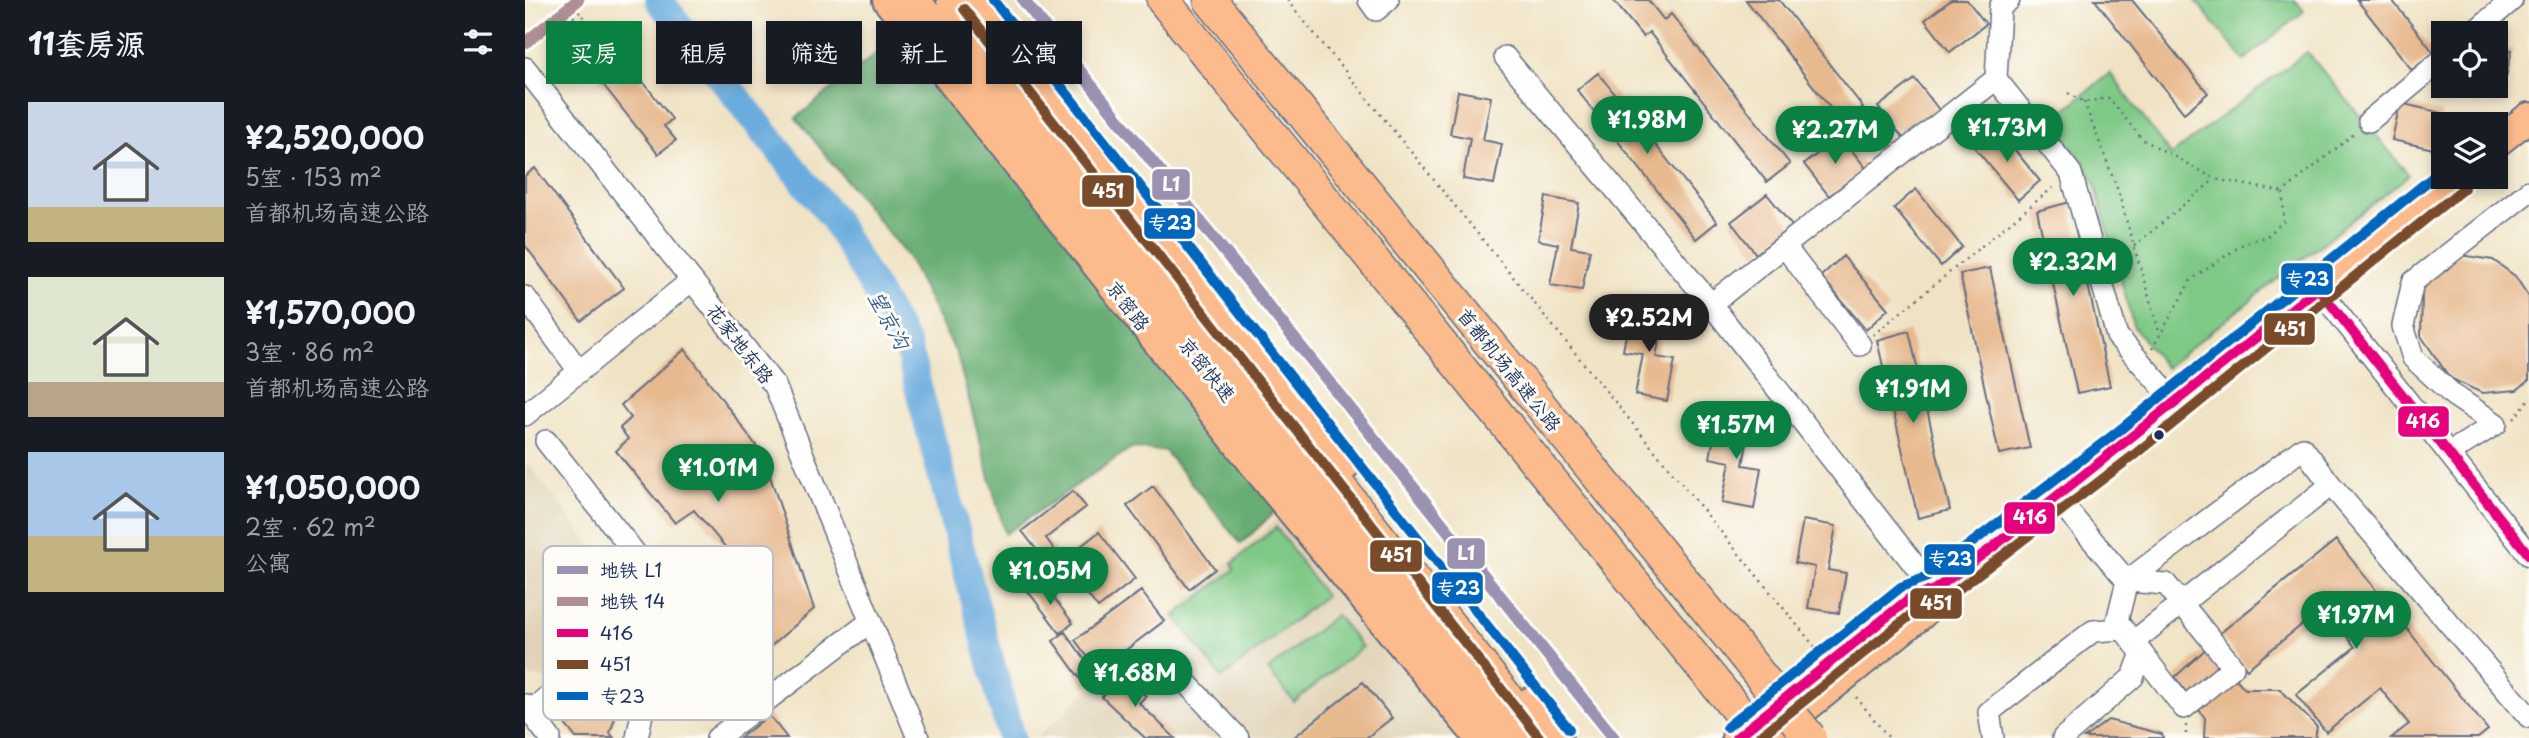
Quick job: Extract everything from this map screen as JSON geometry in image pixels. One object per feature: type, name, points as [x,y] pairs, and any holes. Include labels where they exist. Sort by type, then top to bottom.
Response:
[{"type":"highway","name":"京密快速","points":[[913,0],[1503,738]]},
{"type":"highway","name":"京密快速","points":[[953,0],[1539,738]]},
{"type":"highway","name":"首都机场高速公路","points":[[1163,0],[1760,738]]},
{"type":"highway","name":"首都机场高速公路","points":[[1210,0],[1810,738]]},
{"type":"main road","name":"京密路","points":[[887,0],[1275,491],[1479,738]]},
{"type":"main road","points":[[975,0],[1558,738]]},
{"type":"main road","points":[[2508,136],[2526,125]]},
{"type":"main road","points":[[1736,738],[1922,614],[1934,590],[2440,189]]},
{"type":"main road","points":[[1768,738],[1835,672]]},
{"type":"street","points":[[1369,0],[1376,9],[1388,0]]},
{"type":"street","points":[[2009,0],[2000,7],[1996,79],[2071,173],[2117,336],[2175,401]]},
{"type":"street","points":[[2487,21],[2512,0]]},
{"type":"street","points":[[1505,57],[1711,304],[1934,590]]},
{"type":"street","name":"花家地东路","points":[[525,68],[775,386],[918,738]]},
{"type":"street","points":[[2369,121],[2431,69]]},
{"type":"street","points":[[1711,304],[1996,79]]},
{"type":"street","points":[[2449,453],[2496,424],[2453,396],[2413,358],[2403,326],[2413,282],[2529,191]]},
{"type":"street","points":[[1784,247],[1860,345]]},
{"type":"street","points":[[525,415],[692,280]]},
{"type":"street","points":[[2318,288],[2529,555]]},
{"type":"street","points":[[525,297],[579,371]]},
{"type":"street","points":[[546,441],[630,546]]},
{"type":"street","points":[[2055,496],[2127,581],[2166,584],[2233,667],[2185,708],[2117,621],[2127,581],[2303,448],[2331,485],[2529,717]]},
{"type":"street","points":[[2133,641],[2331,485]]},
{"type":"street","points":[[773,694],[871,621]]},
{"type":"street","points":[[1993,738],[1989,712],[2093,631],[2133,641]]},
{"type":"street","points":[[2063,738],[2133,677],[2133,641]]},
{"type":"street","points":[[1176,672],[1238,738]]},
{"type":"street","points":[[543,697],[528,708],[550,738]]},
{"type":"street","points":[[637,738],[641,720]]},
{"type":"street","points":[[717,738],[740,720]]},
{"type":"path","points":[[1287,0],[1889,738]]},
{"type":"path","points":[[568,21],[580,12]]},
{"type":"path","points":[[578,21],[584,16]]},
{"type":"path","points":[[2068,93],[2084,102],[2109,98],[2143,139],[2215,179],[2283,192]]},
{"type":"path","points":[[2084,102],[2117,188],[2161,335]]},
{"type":"path","points":[[2283,192],[2369,121]]},
{"type":"path","points":[[1860,345],[2071,173]]},
{"type":"path","points":[[2133,247],[2215,179]]},
{"type":"path","points":[[2140,361],[2154,348],[2191,280],[2243,244],[2267,236],[2284,221],[2283,192]]},
{"type":"path","points":[[2496,424],[2511,423],[2529,400]]},
{"type":"shaded area","points":[[528,464],[592,546],[543,546],[543,678],[525,675],[525,466]]},
{"type":"shaded area","points":[[1294,503],[1486,738],[1036,738]]},
{"type":"green space","points":[[2195,0],[2295,0],[2304,11],[2244,60]]},
{"type":"green space","points":[[2307,52],[2409,175],[2165,368],[2133,325],[2094,180],[2052,120],[2110,73],[2171,155]]},
{"type":"green space","points":[[876,54],[876,84],[970,84],[1291,496],[1241,544],[1165,451],[1131,448],[1005,534],[957,355],[907,256],[796,118],[838,84],[862,84],[862,65]]},
{"type":"green space","points":[[1276,527],[1325,596],[1222,678],[1175,616],[1235,569],[1232,564]]},
{"type":"green space","points":[[1336,615],[1362,647],[1294,702],[1268,670]]},
{"type":"building","points":[[1613,0],[1648,0],[1664,20],[1671,14],[1790,164],[1767,182],[1649,32],[1643,37]]},
{"type":"building","points":[[1746,0],[1779,0],[1863,107],[1842,123]]},
{"type":"building","points":[[1951,0],[1967,0],[1986,24],[1950,52],[1925,20]]},
{"type":"building","points":[[2095,0],[2132,0],[2208,93],[2184,113]]},
{"type":"building","points":[[2357,0],[2392,0],[2431,49],[2431,55],[2412,70]]},
{"type":"building","points":[[2508,49],[2512,50],[2508,68]]},
{"type":"building","points":[[1598,73],[1717,222],[1696,239],[1577,90]]},
{"type":"building","points":[[1915,79],[1940,111],[1904,139],[1878,107]]},
{"type":"building","points":[[642,80],[672,119],[664,126],[676,140],[658,154],[603,84],[642,84]]},
{"type":"building","points":[[1458,91],[1491,97],[1483,140],[1502,144],[1494,184],[1463,179],[1470,138],[1450,134]]},
{"type":"building","points":[[2400,103],[2438,112],[2431,112],[2431,148],[2392,140]]},
{"type":"building","points":[[1997,128],[2040,181],[2018,200],[1974,147]]},
{"type":"building","points":[[1840,136],[1866,168],[1829,196],[1804,164]]},
{"type":"building","points":[[535,168],[624,288],[581,321],[525,245],[525,176]]},
{"type":"building","points":[[1916,189],[1962,247],[1941,266],[1894,208]]},
{"type":"building","points":[[1767,194],[1792,226],[1756,254],[1731,222]]},
{"type":"building","points":[[1546,197],[1579,203],[1571,247],[1590,250],[1582,290],[1550,285],[1558,244],[1538,240]]},
{"type":"building","points":[[2070,202],[2110,386],[2077,393],[2037,211]]},
{"type":"building","points":[[2460,255],[2493,260],[2515,276],[2529,297],[2529,380],[2517,390],[2482,393],[2450,378],[2421,336],[2422,292],[2438,267]]},
{"type":"building","points":[[1843,256],[1888,309],[1866,330],[1821,276]]},
{"type":"building","points":[[1990,268],[2030,448],[1999,454],[1960,274]]},
{"type":"building","points":[[1631,307],[1664,313],[1656,357],[1675,360],[1667,401],[1635,395],[1643,354],[1623,351]]},
{"type":"building","points":[[1909,331],[1950,510],[1918,518],[1877,340]]},
{"type":"building","points":[[685,349],[763,455],[814,609],[773,644],[773,546],[724,546],[694,510],[675,523],[616,451],[628,439],[620,428],[631,418],[621,405]]},
{"type":"building","points":[[1718,415],[1751,421],[1743,465],[1761,468],[1754,509],[1722,503],[1730,462],[1710,458]]},
{"type":"building","points":[[1153,486],[1215,569],[1189,589],[1127,506]]},
{"type":"building","points":[[1073,491],[1086,507],[1046,538],[1058,555],[1047,563],[1022,531]]},
{"type":"building","points":[[1803,520],[1836,526],[1828,570],[1846,573],[1839,613],[1808,608],[1815,567],[1795,563]]},
{"type":"building","points":[[1099,532],[1135,579],[1098,608],[1062,561]]},
{"type":"building","points":[[2336,540],[2488,730],[2478,738],[2391,738],[2409,724],[2380,688],[2326,732],[2296,695],[2355,647],[2324,607],[2247,669],[2219,634]]},
{"type":"building","points":[[1040,580],[1073,623],[1060,633],[1027,590]]},
{"type":"building","points":[[1141,591],[1164,621],[1098,671],[1075,640]]},
{"type":"building","points":[[1065,632],[1098,678],[1086,687],[1053,641]]},
{"type":"building","points":[[2208,647],[2245,689],[2280,689],[2317,727],[2315,738],[2204,738],[2205,718],[2175,677]]},
{"type":"building","points":[[1124,674],[1146,696],[1139,703],[1175,738],[1145,738],[1102,697]]},
{"type":"building","points":[[1363,682],[1392,718],[1366,738],[1293,738]]},
{"type":"building","points":[[562,720],[614,720],[610,733],[614,738],[576,738]]},
{"type":"building","points":[[763,720],[773,720],[787,738],[740,738]]},
{"type":"building","points":[[2108,720],[2162,734],[2163,738],[2084,738]]},
{"type":"waterway","name":"望京沟","points":[[659,0],[833,218],[907,345],[1011,738]]},
{"type":"metro line","name":"14","points":[[525,43],[578,0]]},
{"type":"metro line","name":"L1","points":[[1023,0],[1614,738]]},
{"type":"transit line","name":"专23","points":[[993,0],[1569,729]]},
{"type":"transit line","name":"451","points":[[964,9],[1540,738]]},
{"type":"transit line","name":"专23","points":[[1727,727],[1901,587],[1927,577],[2116,433],[2431,179]]},
{"type":"transit line","name":"451","points":[[1758,738],[1917,610],[1943,601],[2134,455],[2463,189]]},
{"type":"transit line","name":"416","points":[[2318,288],[2529,555]]},
{"type":"transit line","name":"416","points":[[1736,738],[1910,598],[1934,590],[1993,547],[2318,288]]}]
